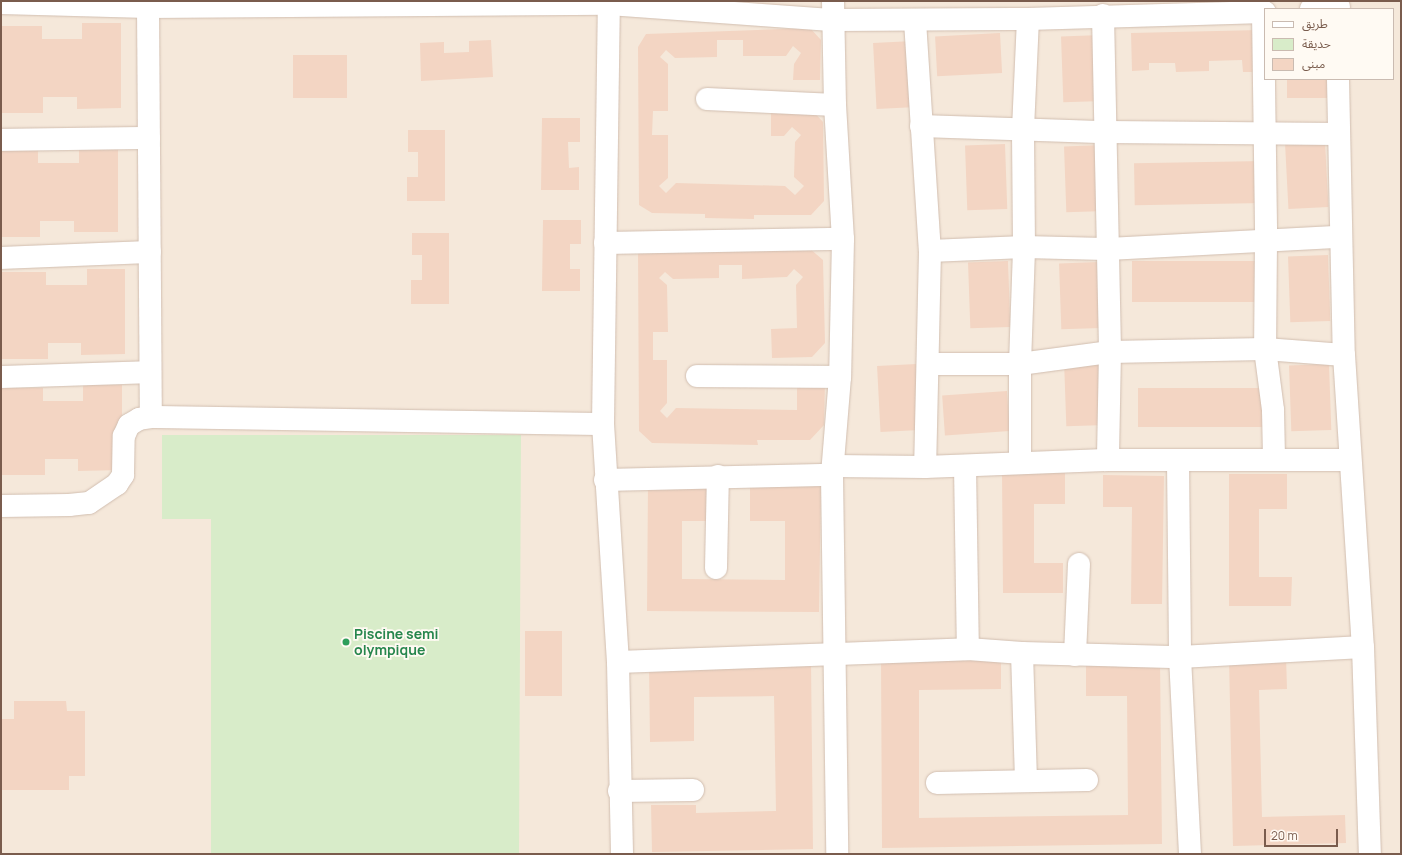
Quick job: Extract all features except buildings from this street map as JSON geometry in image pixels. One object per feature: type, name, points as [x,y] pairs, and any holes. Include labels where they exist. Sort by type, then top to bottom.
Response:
[{"type":"street","points":[[1,3],[148,7],[609,4],[834,11],[915,21],[1264,12]]},
{"type":"street","points":[[609,4],[603,424],[605,480],[618,662],[619,791],[622,854]]},
{"type":"street","points":[[1320,8],[1339,6]]},
{"type":"street","points":[[148,7],[151,417]]},
{"type":"street","points":[[834,11],[835,105],[843,239],[840,377],[833,471],[837,654],[838,854]]},
{"type":"street","points":[[1103,16],[1110,352],[1108,460]]},
{"type":"street","points":[[1020,462],[1020,364],[1024,247],[1023,129],[1028,19]]},
{"type":"street","points":[[915,21],[930,251],[925,467]]},
{"type":"street","points":[[1265,80],[1265,349],[1273,410],[1274,458]]},
{"type":"street","points":[[1338,80],[1340,238],[1344,355],[1349,460],[1363,647],[1370,854]]},
{"type":"street","points":[[707,99],[835,105]]},
{"type":"street","points":[[921,126],[1106,132],[1265,132],[1338,134]]},
{"type":"street","points":[[1,140],[149,138]]},
{"type":"street","points":[[930,251],[1024,247],[1108,249],[1340,238]]},
{"type":"street","points":[[605,243],[843,239]]},
{"type":"street","points":[[1,258],[150,252]]},
{"type":"street","points":[[928,364],[1020,364],[1110,352],[1265,349],[1344,355]]},
{"type":"street","points":[[1,377],[150,372]]},
{"type":"street","points":[[698,376],[840,377]]},
{"type":"street","points":[[1,506],[69,506],[89,503],[117,484],[123,475],[124,436],[129,425],[139,419],[151,417],[603,424]]},
{"type":"street","points":[[605,480],[965,466],[1020,462],[1108,460],[1178,461],[1274,458],[1349,460]]},
{"type":"street","points":[[1178,461],[1180,658],[1190,854]]},
{"type":"street","points":[[965,466],[968,649]]},
{"type":"street","points":[[716,568],[718,476]]},
{"type":"street","points":[[1075,655],[1078,564]]},
{"type":"street","points":[[618,662],[968,649],[1022,653],[1180,658],[1363,647]]},
{"type":"street","points":[[1022,653],[1026,779]]},
{"type":"street","points":[[937,783],[1026,779],[1087,780]]},
{"type":"street","points":[[619,791],[693,790]]},
{"type":"shaded area","points":[[1,1],[1401,1],[1401,854],[1,854]]},
{"type":"green space","points":[[162,435],[521,435],[519,854],[211,854],[211,519],[162,519]]},
{"type":"place","name":"Piscine semi olympique","points":[[346,642]]}]
